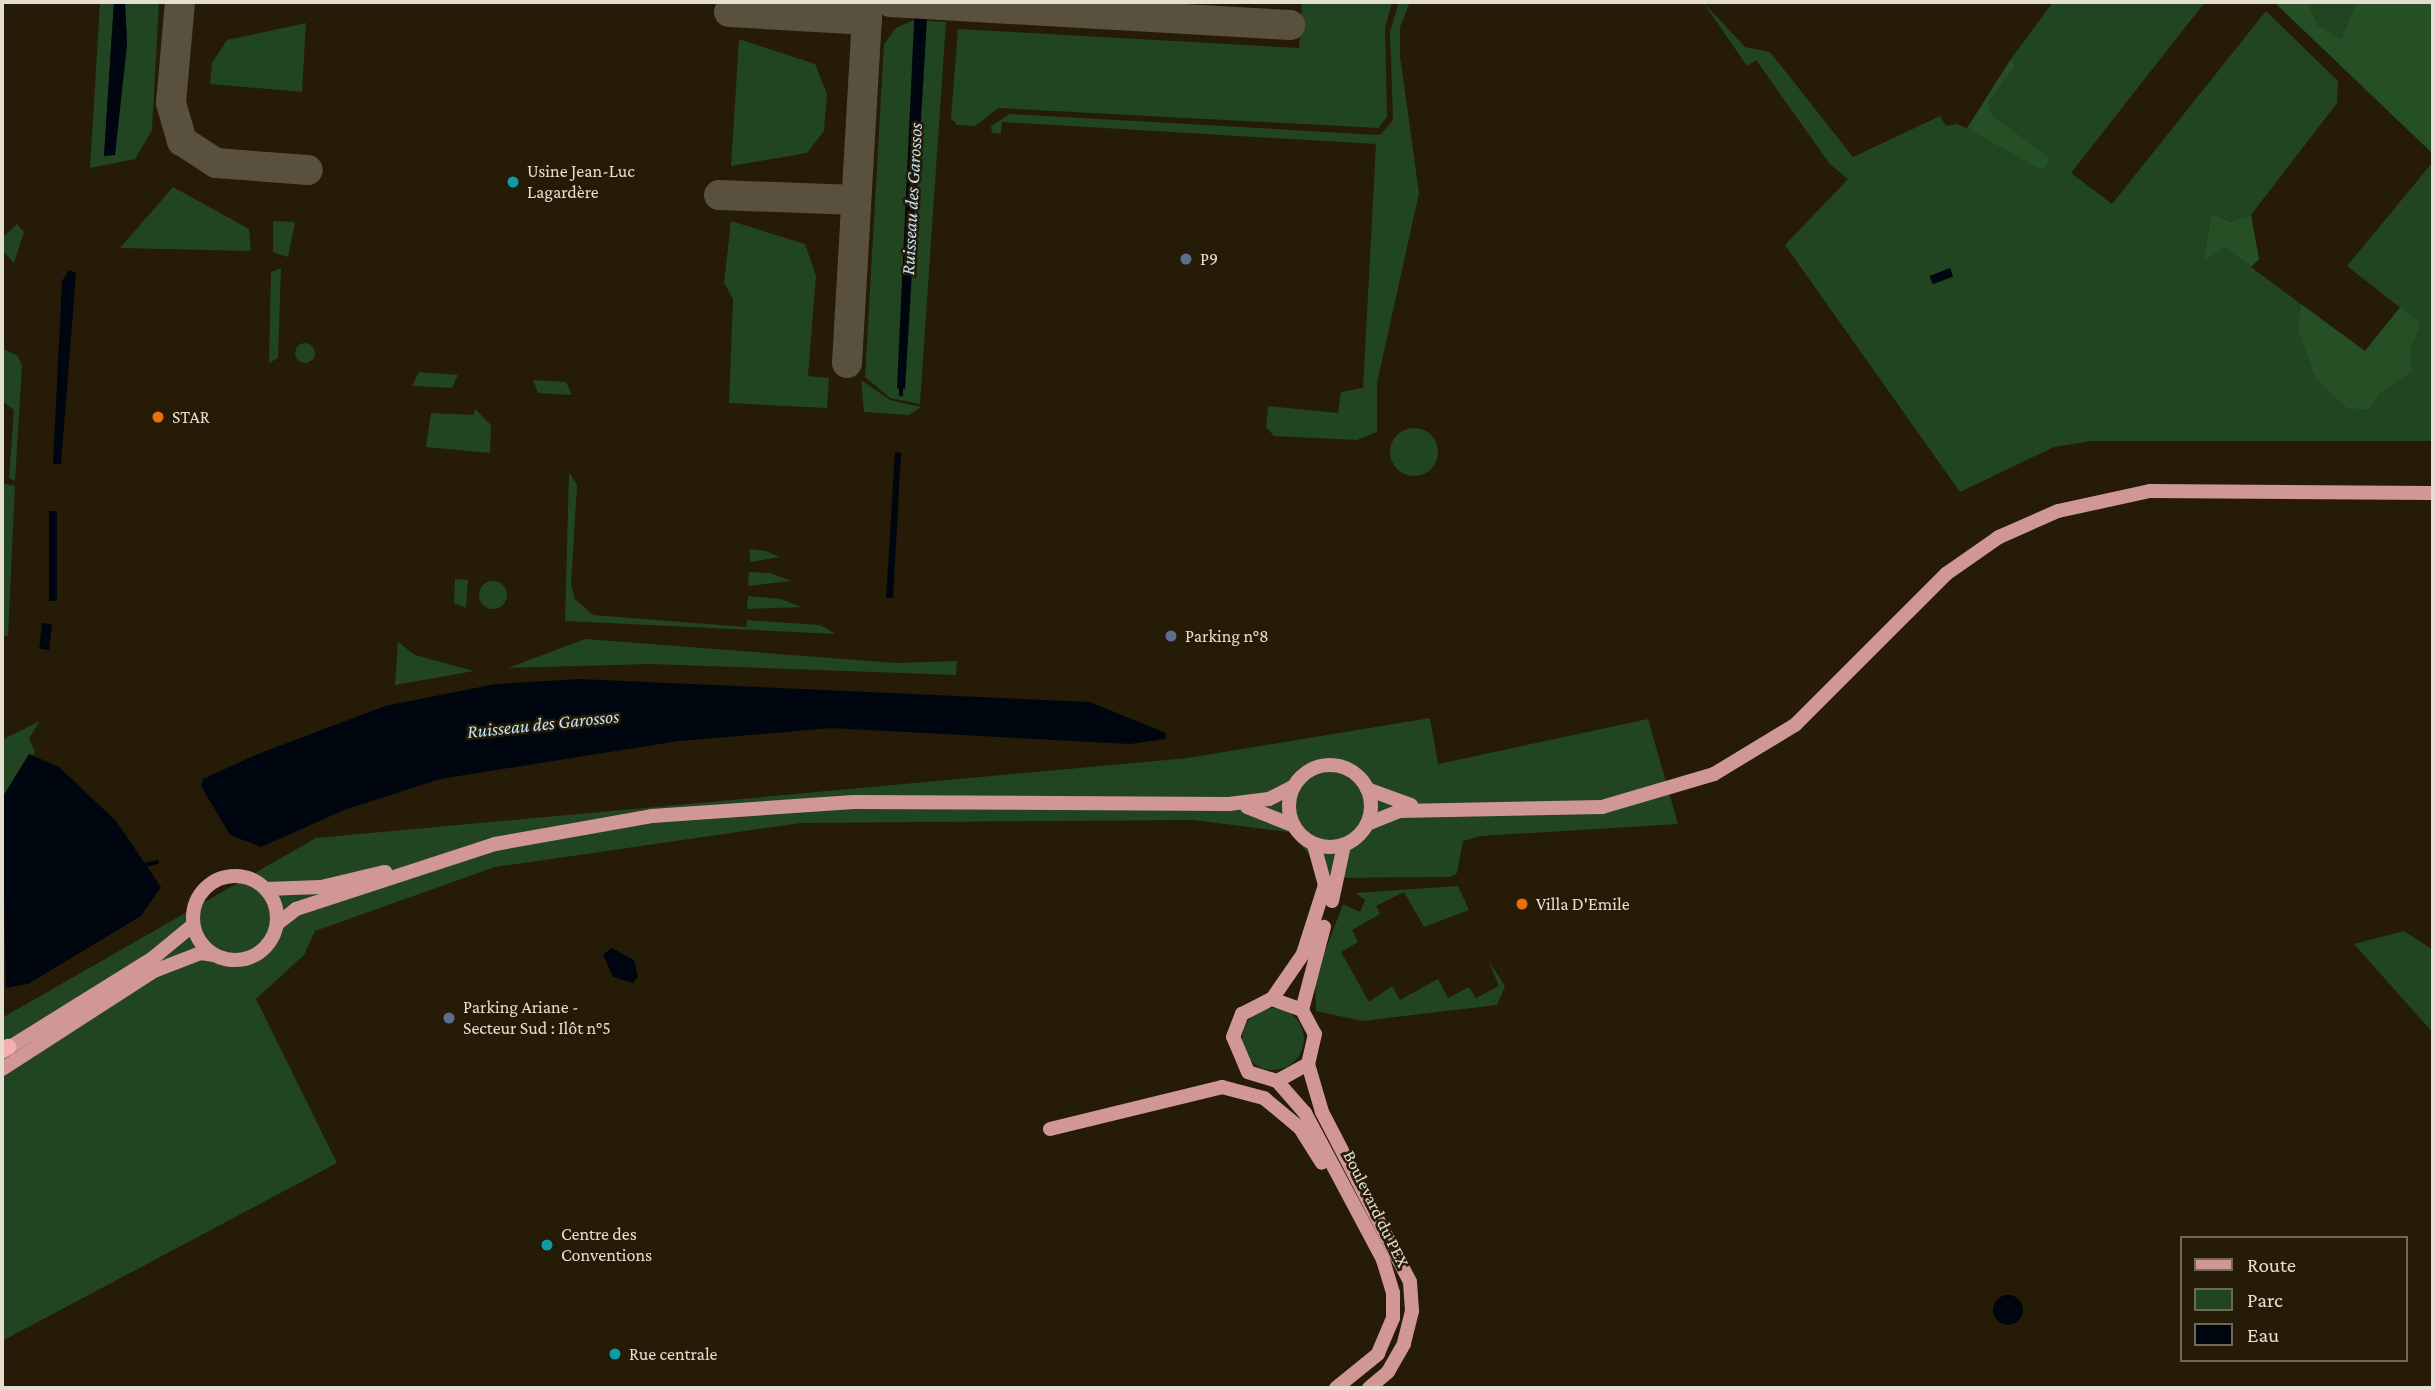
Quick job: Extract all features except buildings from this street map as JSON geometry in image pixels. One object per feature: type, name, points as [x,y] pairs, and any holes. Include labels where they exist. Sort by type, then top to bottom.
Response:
[{"type":"main road","points":[[1302,1010],[1344,845],[1367,824],[1387,813],[1433,809],[1602,807],[1664,794],[1714,774],[1795,725],[1946,574],[1999,537],[2058,511],[2150,491],[2433,493]]},
{"type":"main road","points":[[4,1049],[153,958],[193,925],[197,900],[213,883],[237,876],[266,889],[321,887],[560,830],[724,808],[906,801],[1229,804],[1269,799],[1326,765],[1351,771],[1367,789],[1388,801],[1433,809]]},
{"type":"main road","points":[[1293,825],[1288,805],[1294,786]]},
{"type":"main road","points":[[1367,789],[1367,824]]},
{"type":"main road","points":[[1229,804],[1267,810],[1293,825],[1314,845],[1324,866],[1324,898],[1303,954],[1272,999],[1242,1014],[1234,1047],[1248,1072],[1277,1081],[1308,1064],[1315,1034],[1302,1010],[1272,999]]},
{"type":"main road","points":[[1314,845],[1344,845]]},
{"type":"main road","points":[[2,1069],[154,971],[187,957],[255,956],[277,924],[296,909],[450,858]]},
{"type":"main road","points":[[266,889],[277,924]]},
{"type":"main road","points":[[193,925],[214,955]]},
{"type":"main road","name":"Boulevard du PEX","points":[[1308,1064],[1322,1112],[1410,1282],[1412,1311],[1404,1344],[1388,1373],[1369,1388]]},
{"type":"main road","name":"Boulevard du PEX","points":[[1277,1081],[1296,1098],[1347,1198],[1383,1260],[1394,1305],[1378,1354],[1336,1388]]},
{"type":"main road","points":[[1050,1129],[1201,1088],[1249,1091],[1300,1128],[1347,1198]]},
{"type":"green space","points":[[100,2],[114,2],[104,155],[127,46],[125,2],[159,2],[152,130],[135,159],[90,168]]},
{"type":"green space","points":[[1297,2],[1392,2],[1385,28],[1387,117],[1378,128],[998,108],[975,126],[957,125],[951,118],[958,29],[1299,48],[1302,3]]},
{"type":"green space","points":[[1399,2],[1410,2],[1400,27],[1400,56],[1419,193],[1377,383],[1377,432],[1357,440],[1274,436],[1266,427],[1268,406],[1338,413],[1341,392],[1363,388],[1376,144],[1002,122],[1001,134],[992,133],[991,126],[1010,114],[1380,135],[1393,120],[1390,32]]},
{"type":"green space","points":[[1703,2],[1745,47],[1770,52],[1853,157],[1940,116],[1946,126],[1957,124],[1985,136],[2043,171],[2051,158],[1992,115],[1988,103],[2015,67],[2011,59],[2053,2],[2205,2],[2071,173],[2112,204],[2266,11],[2338,81],[2337,103],[2251,215],[2230,222],[2211,213],[2204,259],[2225,248],[2301,304],[2297,327],[2314,377],[2370,410],[2380,394],[2412,372],[2411,350],[2421,324],[2347,266],[2432,163],[2433,441],[2092,441],[2054,447],[1960,492],[1785,245],[1848,179],[1829,163],[1756,60],[1747,66]]},
{"type":"green space","points":[[2274,2],[2322,2],[2310,7],[2318,25],[2341,39],[2356,2],[2433,2],[2433,154]]},
{"type":"green space","points":[[2322,2],[2356,2],[2341,39],[2318,25],[2310,7]]},
{"type":"green space","points":[[914,20],[946,22],[920,404],[890,398],[865,377],[884,44],[896,28]]},
{"type":"green space","points":[[306,23],[302,92],[210,84],[212,63],[227,40]]},
{"type":"green space","points":[[739,39],[815,64],[827,94],[824,131],[807,153],[731,166]]},
{"type":"green space","points":[[2011,59],[2015,67],[1988,103],[1992,115],[2051,158],[2043,171],[1967,128]]},
{"type":"green space","points":[[173,187],[249,229],[251,251],[120,248]]},
{"type":"green space","points":[[2211,213],[2230,222],[2251,215],[2259,259],[2251,267],[2225,248],[2204,260]]},
{"type":"green space","points":[[273,221],[295,222],[288,257],[273,252]]},
{"type":"green space","points":[[731,221],[805,244],[816,276],[808,376],[829,378],[827,408],[729,403],[733,299],[724,283]]},
{"type":"green space","points":[[17,224],[24,232],[14,263],[2,250],[2,238]]},
{"type":"green space","points":[[281,268],[278,358],[269,363],[271,272]]},
{"type":"green space","points":[[2301,304],[2365,351],[2401,306],[2421,324],[2411,350],[2412,372],[2380,394],[2370,410],[2347,408],[2314,377],[2297,327]]},
{"type":"green space","points":[[305,343],[312,346],[315,353],[312,360],[305,363],[298,360],[295,353],[298,346]]},
{"type":"green space","points":[[2,348],[18,356],[22,366],[15,481],[9,478],[14,410],[2,401]]},
{"type":"green space","points":[[419,372],[458,375],[452,388],[412,386]]},
{"type":"green space","points":[[533,380],[566,382],[572,395],[538,393]]},
{"type":"green space","points":[[861,380],[890,400],[921,407],[909,415],[864,412]]},
{"type":"green space","points":[[475,409],[491,425],[490,453],[426,447],[431,413],[474,415]]},
{"type":"green space","points":[[1414,428],[1431,435],[1438,452],[1431,469],[1414,476],[1397,469],[1390,452],[1397,435]]},
{"type":"green space","points":[[569,472],[577,485],[571,585],[575,599],[593,615],[746,627],[747,620],[820,625],[836,634],[565,621]]},
{"type":"green space","points":[[2,483],[15,486],[8,636],[2,635]]},
{"type":"green space","points":[[750,549],[766,551],[780,557],[750,562]]},
{"type":"green space","points":[[749,572],[770,573],[791,581],[748,586]]},
{"type":"green space","points":[[455,579],[468,580],[466,608],[454,603]]},
{"type":"green space","points":[[493,581],[503,585],[507,595],[503,605],[493,609],[483,605],[479,595],[483,585]]},
{"type":"green space","points":[[748,596],[781,599],[801,607],[747,609]]},
{"type":"green space","points":[[585,639],[896,663],[957,661],[956,675],[650,664],[508,668]]},
{"type":"green space","points":[[398,642],[415,655],[474,671],[395,685]]},
{"type":"green space","points":[[1430,718],[1438,764],[1648,719],[1678,824],[1481,836],[1463,841],[1457,873],[1450,877],[1320,878],[1315,861],[1289,832],[1193,820],[801,823],[495,867],[315,931],[304,955],[256,999],[337,1163],[2,1341],[2,1018],[316,838],[1188,758]]},
{"type":"green space","points":[[40,721],[29,738],[35,752],[2,798],[2,740]]},
{"type":"green space","points":[[1458,886],[1469,910],[1424,927],[1404,892],[1376,906],[1380,914],[1352,930],[1358,942],[1341,952],[1369,1002],[1392,986],[1400,1000],[1438,979],[1448,998],[1469,987],[1476,998],[1499,986],[1488,960],[1505,986],[1497,1005],[1362,1021],[1316,1011],[1315,978],[1343,904],[1360,912],[1365,900],[1355,893]]},
{"type":"green space","points":[[2404,931],[2433,950],[2433,1033],[2354,944]]},
{"type":"green space","points":[[1273,1008],[1295,1017],[1304,1039],[1295,1061],[1273,1070],[1251,1061],[1242,1039],[1251,1017]]},
{"type":"water","points":[[114,2],[125,2],[127,45],[115,155],[104,156]]},
{"type":"water","points":[[915,2],[928,2],[905,389],[897,388]]},
{"type":"water","points":[[1950,268],[1953,276],[1933,284],[1929,276]]},
{"type":"water","points":[[69,270],[76,273],[61,464],[53,464],[62,281]]},
{"type":"water","points":[[895,452],[901,453],[893,598],[886,598]]},
{"type":"water","points":[[49,511],[57,511],[57,601],[49,601]]},
{"type":"water","points":[[42,623],[52,624],[49,650],[39,649]]},
{"type":"water","points":[[579,679],[1090,702],[1166,733],[1166,739],[1130,744],[831,728],[679,741],[440,779],[344,810],[261,847],[230,835],[201,786],[203,779],[253,756],[385,706],[496,684]]},
{"type":"water","points":[[29,754],[59,767],[116,821],[161,887],[141,916],[28,984],[6,988],[2,798]]},
{"type":"water","points":[[612,948],[634,960],[638,977],[633,983],[613,977],[603,955]]},
{"type":"water","points":[[2008,1295],[2019,1299],[2023,1310],[2019,1321],[2008,1325],[1997,1321],[1993,1310],[1997,1299]]},
{"type":"waterway","name":"Ruisseau des Garossos","points":[[901,385],[901,395]]},
{"type":"waterway","name":"Ruisseau des Garossos","points":[[145,865],[157,862]]},
{"type":"taxiway","points":[[180,2],[171,103],[182,141],[216,163],[308,170]]},
{"type":"taxiway","points":[[847,363],[868,2]]},
{"type":"taxiway","points":[[890,2],[1290,25]]},
{"type":"taxiway","points":[[729,12],[867,20]]},
{"type":"taxiway","points":[[719,195],[856,200]]},
{"type":"place","name":"Usine Jean-Luc Lagardère","points":[[513,182]]},
{"type":"place","name":"P9","points":[[1186,259]]},
{"type":"place","name":"STAR","points":[[158,417]]},
{"type":"place","name":"Parking n°8","points":[[1171,636]]},
{"type":"place","name":"Villa D'Emile","points":[[1522,904]]},
{"type":"place","name":"Parking Ariane - Secteur Sud : Ilôt n°5","points":[[449,1018]]},
{"type":"place","name":"Centre des Conventions","points":[[547,1245]]},
{"type":"place","name":"Rue centrale","points":[[615,1354]]}]
